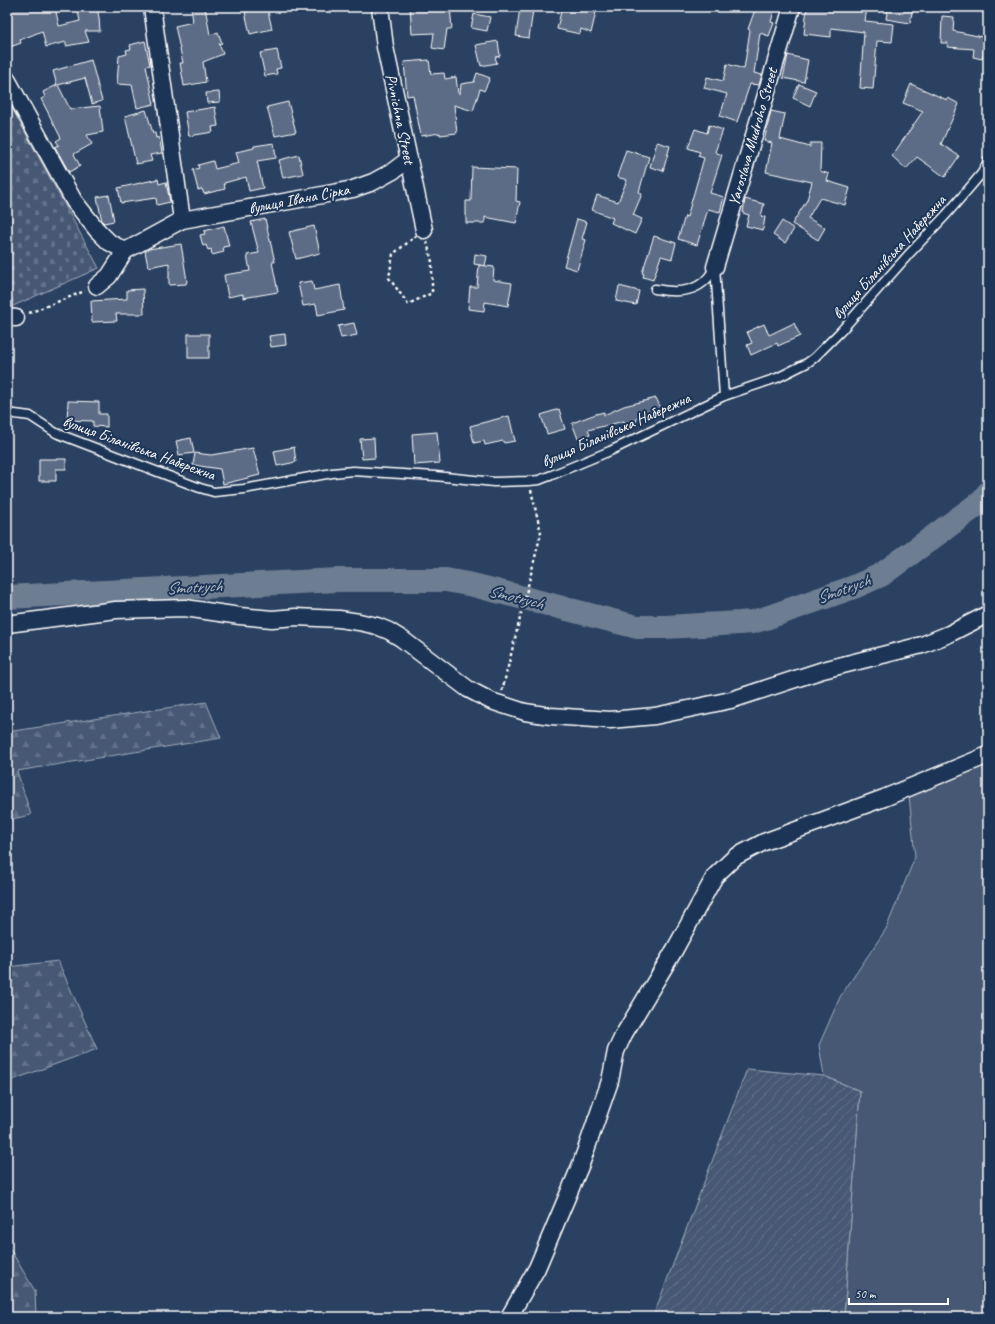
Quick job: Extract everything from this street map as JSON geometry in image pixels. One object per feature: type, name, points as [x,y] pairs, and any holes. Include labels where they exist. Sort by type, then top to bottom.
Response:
[{"type":"street","points":[[152,7],[182,220]]},
{"type":"street","name":"Pivnichna Street","points":[[380,7],[385,47],[424,230]]},
{"type":"street","name":"Yaroslava Mudroho Street","points":[[715,267],[792,7]]},
{"type":"street","points":[[7,79],[74,201],[97,230],[109,242],[125,251]]},
{"type":"street","name":"вулиця Івана Сірка","points":[[97,286],[109,276],[125,251],[182,220],[353,189],[373,182],[393,171],[408,159]]},
{"type":"street","points":[[7,624],[116,610],[185,608],[272,619],[296,617],[339,619],[359,622],[377,626],[389,631],[402,639],[468,689],[491,700],[525,712],[551,716],[610,720],[655,716],[731,700],[823,670],[922,645],[949,634],[988,614]]},
{"type":"street","points":[[509,1317],[537,1268],[581,1164],[610,1081],[616,1051],[624,1034],[675,949],[715,876],[735,857],[764,842],[884,798],[988,755]]},
{"type":"lane","points":[[984,7],[988,10]]},
{"type":"lane","name":"вулиця Біланівська Набережна","points":[[7,413],[30,416],[56,433],[186,483],[214,492],[244,489],[332,473],[353,471],[435,476],[494,482],[539,480],[610,451],[724,396],[777,378],[814,358],[840,332],[961,197],[982,173],[988,161]]},
{"type":"lane","points":[[655,289],[674,292],[694,288],[705,282],[711,276],[715,267]]},
{"type":"lane","points":[[715,267],[724,396]]},
{"type":"path","points":[[424,230],[432,262],[432,293],[408,304],[389,278],[393,254],[424,230]]},
{"type":"path","points":[[11,318],[97,286]]},
{"type":"path","points":[[499,703],[541,533],[530,481]]},
{"type":"green space","points":[[7,99],[99,268],[13,306],[7,307]]},
{"type":"green space","points":[[206,702],[221,738],[17,771],[31,815],[7,820],[7,732]]},
{"type":"green space","points":[[988,757],[988,1317],[844,1317],[860,1091],[824,1076],[819,1045],[840,997],[886,929],[915,857],[909,795]]},
{"type":"green space","points":[[58,961],[97,1049],[7,1082],[7,967]]},
{"type":"green space","points":[[747,1069],[824,1076],[860,1091],[844,1317],[653,1317]]},
{"type":"green space","points":[[7,1244],[35,1291],[36,1317],[7,1317]]},
{"type":"building","points":[[7,7],[55,7],[59,26],[80,21],[77,7],[97,7],[100,31],[85,31],[89,42],[66,46],[66,42],[46,47],[42,31],[20,40],[21,43],[10,47],[7,39]]},
{"type":"building","points":[[191,7],[205,7],[210,35],[218,32],[222,43],[219,44],[223,54],[203,62],[206,82],[184,86],[180,63],[183,63],[175,26],[193,22]]},
{"type":"building","points":[[252,7],[267,7],[272,29],[250,34],[245,12],[253,10]]},
{"type":"building","points":[[410,7],[450,7],[452,29],[447,29],[444,50],[432,48],[434,33],[412,34]]},
{"type":"building","points":[[562,7],[597,8],[591,33],[581,29],[580,34],[557,29]]},
{"type":"building","points":[[756,7],[775,7],[771,22],[774,23],[769,36],[760,33],[754,73],[762,75],[759,85],[750,84],[737,122],[720,116],[727,94],[704,88],[707,77],[723,81],[727,64],[744,69],[750,30],[748,29]]},
{"type":"building","points":[[807,7],[843,10],[843,7],[867,8],[865,21],[894,24],[892,42],[877,41],[873,89],[860,88],[864,32],[831,28],[831,37],[804,34]]},
{"type":"building","points":[[888,7],[913,7],[910,23],[886,19]]},
{"type":"building","points":[[520,8],[533,10],[529,38],[516,36]]},
{"type":"building","points":[[474,14],[490,17],[487,31],[471,28]]},
{"type":"building","points":[[942,16],[954,17],[953,31],[988,38],[982,59],[973,57],[974,49],[947,47],[948,43],[941,43]]},
{"type":"building","points":[[145,41],[150,65],[146,66],[154,104],[137,108],[132,85],[117,84],[119,56],[127,54],[126,50],[131,49],[130,45]]},
{"type":"building","points":[[498,41],[500,56],[495,57],[497,63],[481,66],[476,45]]},
{"type":"building","points":[[277,50],[281,68],[276,69],[277,74],[265,76],[260,53]]},
{"type":"building","points":[[788,55],[808,60],[804,82],[783,78]]},
{"type":"building","points":[[91,60],[102,101],[92,104],[85,78],[58,85],[70,109],[100,106],[103,132],[87,135],[92,144],[74,154],[80,166],[69,172],[55,147],[59,145],[56,141],[61,138],[41,99],[45,97],[43,92],[57,85],[53,71]]},
{"type":"building","points":[[429,60],[431,74],[444,73],[445,79],[456,77],[458,93],[460,93],[461,84],[474,82],[477,73],[490,78],[484,91],[480,89],[473,111],[454,105],[457,133],[440,135],[440,133],[421,136],[413,95],[407,96],[404,62]]},
{"type":"building","points":[[799,84],[816,91],[810,106],[793,98]]},
{"type":"building","points":[[911,84],[947,100],[948,98],[959,104],[941,144],[959,156],[945,177],[917,157],[906,169],[892,156],[923,111],[903,103]]},
{"type":"building","points":[[219,92],[220,102],[207,103],[206,93]]},
{"type":"building","points":[[288,102],[296,132],[275,136],[267,107]]},
{"type":"building","points":[[215,107],[218,126],[212,127],[213,132],[189,136],[185,112]]},
{"type":"building","points":[[146,110],[153,133],[155,133],[156,138],[159,137],[162,153],[150,155],[152,161],[136,164],[125,116]]},
{"type":"building","points":[[771,111],[785,114],[780,139],[810,147],[810,143],[821,143],[820,171],[829,174],[827,181],[850,188],[845,205],[820,198],[808,218],[825,228],[818,240],[792,224],[807,200],[812,182],[766,172],[772,143],[764,141]]},
{"type":"building","points":[[709,125],[723,130],[715,152],[722,155],[710,193],[724,197],[720,212],[708,209],[697,245],[678,239],[685,216],[687,217],[704,158],[698,156],[700,152],[688,148],[695,129],[707,133]]},
{"type":"building","points":[[657,142],[670,146],[663,171],[650,167]]},
{"type":"building","points":[[274,143],[276,158],[257,161],[263,188],[249,191],[246,177],[224,183],[225,189],[204,194],[202,189],[198,190],[193,170],[199,168],[198,165],[213,161],[215,169],[239,163],[236,152],[254,148],[254,146]]},
{"type":"building","points":[[626,150],[649,157],[639,192],[642,194],[633,215],[642,219],[635,234],[611,223],[613,218],[592,210],[597,195],[618,202],[627,180],[617,177]]},
{"type":"building","points":[[299,155],[303,174],[283,178],[279,160]]},
{"type":"building","points":[[472,167],[517,169],[516,201],[520,202],[516,223],[485,217],[485,223],[466,223],[466,201],[471,201]]},
{"type":"building","points":[[158,179],[159,184],[166,182],[170,202],[157,205],[156,198],[121,203],[118,188]]},
{"type":"building","points":[[109,195],[114,221],[104,223],[102,221],[97,197]]},
{"type":"building","points":[[745,199],[764,204],[761,216],[765,217],[763,230],[746,226],[749,215],[743,213]]},
{"type":"building","points":[[265,219],[275,262],[272,262],[278,292],[243,298],[243,294],[228,297],[224,275],[250,271],[247,255],[259,253],[251,222]]},
{"type":"building","points":[[577,219],[587,222],[582,239],[586,240],[577,270],[564,266]]},
{"type":"building","points":[[782,221],[794,229],[785,243],[773,235]]},
{"type":"building","points":[[224,226],[229,246],[223,247],[224,252],[212,255],[211,249],[208,250],[206,245],[203,246],[200,235],[205,234],[204,231]]},
{"type":"building","points":[[314,226],[320,253],[296,259],[289,232]]},
{"type":"building","points":[[654,236],[676,243],[672,259],[661,256],[653,280],[643,277],[644,274],[642,273]]},
{"type":"building","points":[[181,244],[187,281],[186,284],[169,285],[169,263],[148,267],[145,251],[148,249]]},
{"type":"building","points":[[475,254],[487,256],[485,266],[474,264]]},
{"type":"building","points":[[479,265],[494,267],[493,280],[512,283],[508,306],[485,302],[484,311],[468,309],[470,287],[477,287]]},
{"type":"building","points":[[312,281],[314,290],[340,285],[344,310],[318,315],[316,304],[303,306],[298,283]]},
{"type":"building","points":[[619,286],[639,291],[636,305],[616,301]]},
{"type":"building","points":[[143,289],[144,314],[116,314],[117,321],[92,322],[91,301],[127,299],[127,290]]},
{"type":"building","points":[[354,323],[357,335],[341,338],[338,326]]},
{"type":"building","points":[[794,323],[800,336],[778,346],[777,343],[751,355],[747,345],[752,343],[747,332],[764,324],[769,335]]},
{"type":"building","points":[[188,334],[209,334],[209,358],[188,358]]},
{"type":"building","points":[[285,334],[286,345],[271,347],[269,336]]},
{"type":"building","points":[[656,398],[661,408],[636,419],[637,421],[626,426],[624,421],[588,430],[590,435],[578,439],[572,423],[596,414],[604,412],[604,415],[624,406]]},
{"type":"building","points":[[68,401],[99,402],[99,414],[107,414],[107,427],[93,426],[93,421],[67,420]]},
{"type":"building","points":[[559,409],[565,429],[547,434],[541,415]]},
{"type":"building","points":[[509,416],[515,441],[504,443],[503,441],[485,445],[484,441],[474,443],[470,426]]},
{"type":"building","points":[[437,432],[440,463],[414,465],[412,434]]},
{"type":"building","points":[[191,438],[194,453],[179,455],[176,441]]},
{"type":"building","points":[[374,438],[375,458],[362,459],[360,439]]},
{"type":"building","points":[[294,447],[296,462],[277,466],[274,451]]},
{"type":"building","points":[[253,448],[260,475],[223,484],[220,469],[193,465],[195,453],[211,455]]},
{"type":"building","points":[[39,459],[66,459],[66,469],[56,469],[56,481],[39,481]]},
{"type":"waterway","name":"Smotrych","points":[[7,597],[338,580],[446,580],[473,585],[637,627],[665,627],[752,622],[854,587],[881,575],[970,510],[983,500],[988,493]]}]
